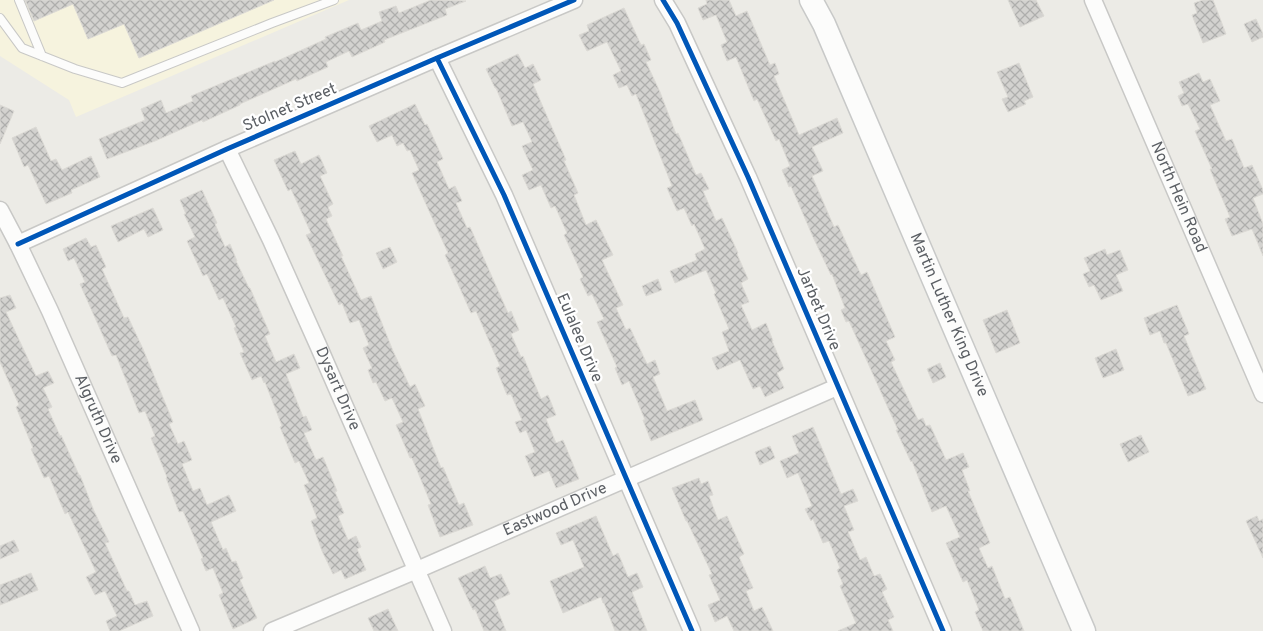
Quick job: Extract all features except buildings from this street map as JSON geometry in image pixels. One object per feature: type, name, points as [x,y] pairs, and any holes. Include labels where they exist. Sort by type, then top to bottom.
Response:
[{"type":"main road","name":"Martin Luther King Drive","points":[[811,0],[832,42],[1084,631]]},
{"type":"street","name":"Stolnet Street","points":[[18,244],[226,149],[574,0]]},
{"type":"street","name":"Jarbet Drive","points":[[663,0],[677,23],[748,177],[943,631]]},
{"type":"street","name":"North Hein Road","points":[[1093,0],[1263,394]]},
{"type":"street","name":"Eulalee Drive","points":[[438,58],[504,195],[692,631]]},
{"type":"street","name":"Dysart Drive","points":[[226,149],[275,249],[443,631]]},
{"type":"street","name":"Algruth Drive","points":[[0,210],[50,311],[192,631]]},
{"type":"street","name":"Eastwood Drive","points":[[272,631],[837,387]]},
{"type":"lane","points":[[19,0],[42,56]]},
{"type":"lane","points":[[1,21],[22,48],[75,69],[122,83],[334,0]]},
{"type":"shaded area","points":[[0,0],[349,0],[76,117],[69,100],[0,56]]},
{"type":"cycle path","points":[[18,244],[227,149],[574,0]]},
{"type":"cycle path","points":[[663,0],[677,23],[748,177],[943,631]]},
{"type":"cycle path","points":[[437,58],[504,195],[692,631]]}]
